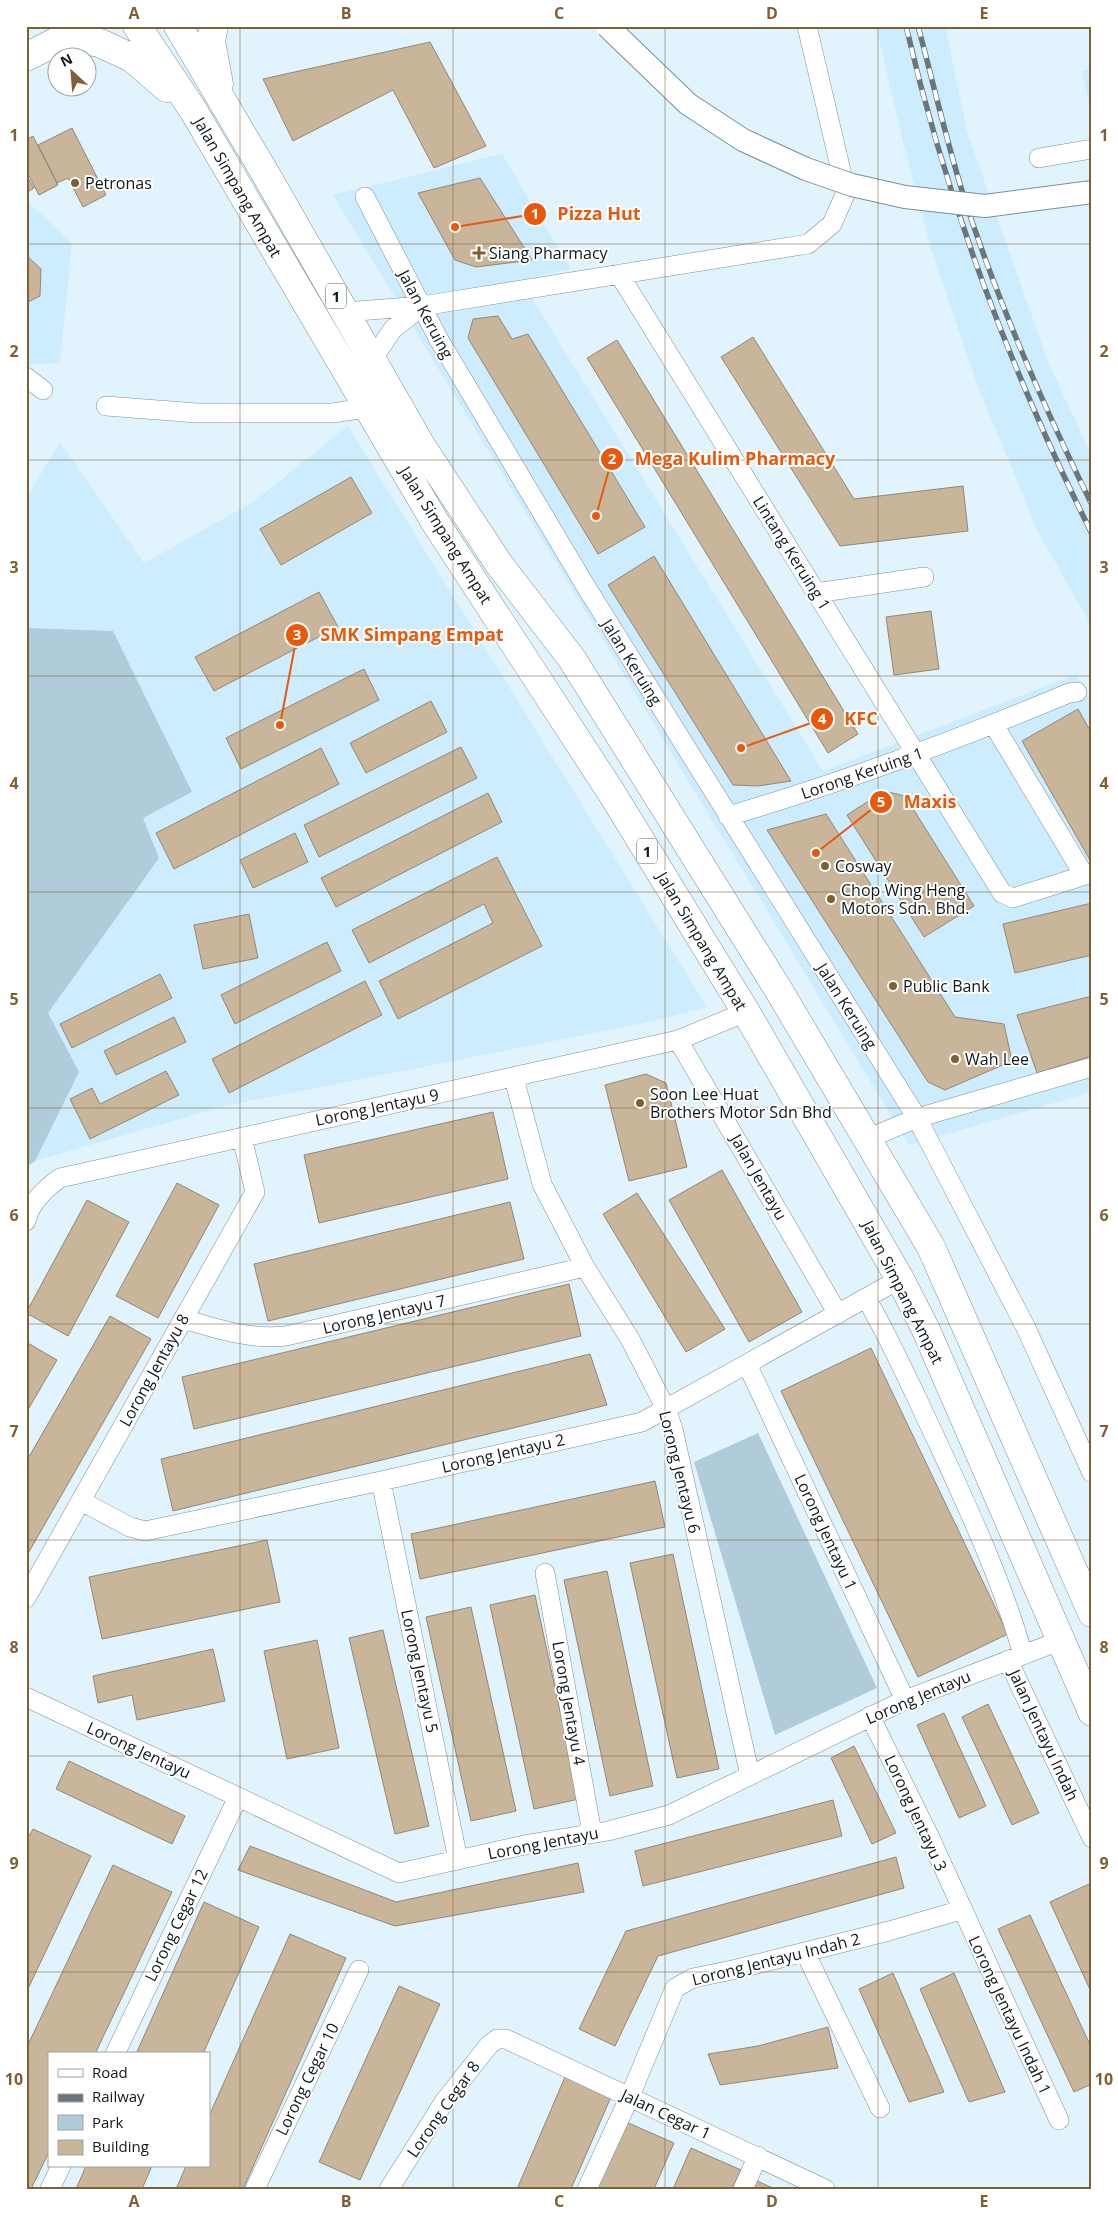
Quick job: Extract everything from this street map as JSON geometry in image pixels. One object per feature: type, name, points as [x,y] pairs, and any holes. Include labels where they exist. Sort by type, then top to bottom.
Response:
[{"type":"main road","name":"Jalan Simpang Ampat","points":[[137,26],[193,110],[435,522],[611,792],[746,1012],[900,1279],[926,1330],[1092,1712]]},
{"type":"main road","name":"Jalan Simpang Ampat","points":[[178,26],[452,495],[499,564],[572,659],[778,989],[931,1247],[1092,1613]]},
{"type":"main road","points":[[214,26],[211,41],[222,100]]},
{"type":"main road","points":[[26,57],[76,32],[132,58],[193,110]]},
{"type":"street","points":[[607,26],[688,104],[727,130],[743,140],[806,169],[852,185],[905,197],[985,206],[1092,192]]},
{"type":"street","points":[[345,312],[422,306],[808,244],[832,224],[846,192],[808,26]]},
{"type":"street","points":[[1040,158],[1092,149]]},
{"type":"street","name":"Jalan Keruing","points":[[365,197],[438,338],[584,585],[917,1118],[1024,1326],[1092,1472]]},
{"type":"street","name":"Lintang Keruing 1","points":[[619,274],[1002,893],[1012,898],[1088,874]]},
{"type":"street","points":[[372,360],[393,329],[422,306]]},
{"type":"street","points":[[26,377],[43,390]]},
{"type":"street","points":[[106,406],[197,413],[332,413],[367,408]]},
{"type":"street","points":[[816,593],[924,577]]},
{"type":"street","name":"Lorong Keruing 1","points":[[728,816],[822,789],[917,755],[1069,693],[1077,692]]},
{"type":"street","points":[[994,725],[1088,874]]},
{"type":"street","name":"Lorong Jentayu 9","points":[[26,1221],[27,1215],[44,1189],[60,1178],[678,1040],[746,1012]]},
{"type":"street","name":"Jalan Jentayu","points":[[678,1040],[838,1314]]},
{"type":"street","points":[[868,1139],[917,1118],[1092,1067]]},
{"type":"street","name":"Lorong Jentayu 6","points":[[514,1078],[542,1184],[585,1267],[630,1339],[666,1410],[673,1429],[750,1776]]},
{"type":"street","name":"Lorong Jentayu 8","points":[[26,1598],[255,1192],[242,1137]]},
{"type":"street","name":"Lorong Jentayu 7","points":[[183,1319],[241,1336],[265,1339],[286,1336],[585,1267]]},
{"type":"street","name":"Lorong Jentayu 2","points":[[81,1501],[130,1527],[145,1531],[381,1481],[642,1422],[900,1279]]},
{"type":"street","name":"Jalan Jentayu Indah","points":[[866,1298],[886,1332],[955,1480],[1012,1614],[1015,1657],[1092,1838]]},
{"type":"street","name":"Lorong Jentayu 1","points":[[747,1364],[905,1700]]},
{"type":"street","name":"Lorong Jentayu 5","points":[[381,1481],[458,1860]]},
{"type":"street","name":"Lorong Jentayu 4","points":[[545,1573],[592,1833]]},
{"type":"street","name":"Lorong Jentayu","points":[[26,1697],[399,1873],[529,1844],[608,1831],[669,1815],[905,1700],[1062,1640]]},
{"type":"street","name":"Lorong Jentayu 3","points":[[870,1716],[930,1838],[961,1910]]},
{"type":"street","name":"Lorong Cegar 12","points":[[116,2052],[238,1797]]},
{"type":"street","name":"Lorong Jentayu Indah 2","points":[[587,2189],[630,2096],[676,1988],[693,1978],[805,1952],[961,1910]]},
{"type":"street","name":"Lorong Jentayu Indah 1","points":[[961,1910],[1059,2120]]},
{"type":"street","points":[[805,1952],[880,2108]]},
{"type":"street","name":"Lorong Cegar 10","points":[[255,2189],[359,1970]]},
{"type":"street","name":"Lorong Cegar 8","points":[[389,2189],[450,2094],[489,2045],[497,2039],[506,2039]]},
{"type":"street","name":"Jalan Cegar 1","points":[[506,2039],[825,2189]]},
{"type":"street","points":[[743,2189],[758,2156]]},
{"type":"street","points":[[50,2189],[60,2168]]},
{"type":"shaded area","points":[[876,26],[945,26],[967,131],[1048,362],[1092,456],[1092,627],[1037,530],[977,384],[931,249],[902,138]]},
{"type":"shaded area","points":[[1092,69],[1092,113],[1081,71]]},
{"type":"shaded area","points":[[502,154],[571,269],[521,280],[823,771],[1075,675],[1092,700],[1092,1092],[909,1145],[333,195]]},
{"type":"shaded area","points":[[26,200],[72,243],[60,363],[26,365]]},
{"type":"shaded area","points":[[348,426],[707,1007],[645,1023],[225,1106],[35,1161],[26,1167],[26,499],[60,442],[144,563],[253,502]]},
{"type":"green space","points":[[26,628],[113,631],[192,792],[143,818],[159,858],[48,1013],[79,1072],[35,1161],[26,1167]]},
{"type":"green space","points":[[758,1433],[877,1688],[775,1735],[694,1462]]},
{"type":"building","points":[[430,42],[486,146],[434,168],[393,90],[293,141],[263,79]]},
{"type":"building","points":[[72,128],[106,195],[83,207],[68,178],[57,183],[38,145]]},
{"type":"building","points":[[33,136],[58,185],[39,195],[26,170],[26,140]]},
{"type":"building","points":[[28,178],[34,188],[26,193],[26,179]]},
{"type":"building","points":[[480,178],[532,260],[476,267],[455,260],[418,193]]},
{"type":"building","points":[[26,255],[41,269],[40,296],[26,303]]},
{"type":"building","points":[[498,316],[512,339],[528,334],[645,527],[598,554],[468,338],[473,319]]},
{"type":"building","points":[[753,337],[854,499],[963,486],[968,531],[840,546],[721,357]]},
{"type":"building","points":[[617,340],[858,734],[828,753],[587,358]]},
{"type":"building","points":[[351,477],[372,513],[281,565],[260,529]]},
{"type":"building","points":[[654,556],[791,781],[758,786],[733,785],[608,585]]},
{"type":"building","points":[[319,592],[338,627],[214,691],[195,657]]},
{"type":"building","points":[[931,611],[939,669],[894,675],[886,617]]},
{"type":"building","points":[[364,669],[379,700],[241,769],[226,738]]},
{"type":"building","points":[[431,701],[447,732],[366,773],[350,743]]},
{"type":"building","points":[[1078,709],[1092,734],[1091,862],[1022,741]]},
{"type":"building","points":[[461,747],[477,778],[319,857],[304,825]]},
{"type":"building","points":[[321,748],[339,784],[174,869],[156,833]]},
{"type":"building","points":[[884,791],[905,796],[974,906],[924,937],[847,815]]},
{"type":"building","points":[[488,793],[502,822],[336,907],[321,878]]},
{"type":"building","points":[[826,814],[955,1017],[1004,1024],[1012,1061],[945,1090],[928,1082],[767,830]]},
{"type":"building","points":[[295,833],[308,862],[253,888],[240,860]]},
{"type":"building","points":[[497,857],[542,946],[398,1019],[379,981],[493,923],[484,904],[369,963],[352,930]]},
{"type":"building","points":[[1092,903],[1092,955],[1015,973],[1003,924]]},
{"type":"building","points":[[249,914],[258,958],[203,969],[194,925]]},
{"type":"building","points":[[327,942],[341,971],[235,1024],[221,995]]},
{"type":"building","points":[[160,974],[172,998],[72,1048],[60,1024]]},
{"type":"building","points":[[365,981],[382,1015],[229,1093],[212,1059]]},
{"type":"building","points":[[1092,996],[1092,1056],[1037,1073],[1017,1015]]},
{"type":"building","points":[[174,1017],[186,1042],[116,1075],[104,1051]]},
{"type":"building","points":[[166,1071],[179,1095],[90,1139],[70,1099],[92,1088],[100,1104]]},
{"type":"building","points":[[646,1074],[666,1083],[687,1167],[629,1181],[605,1085]]},
{"type":"building","points":[[493,1112],[508,1179],[319,1223],[304,1155]]},
{"type":"building","points":[[722,1170],[802,1312],[749,1342],[669,1200]]},
{"type":"building","points":[[177,1183],[219,1205],[158,1318],[116,1296]]},
{"type":"building","points":[[637,1193],[725,1329],[686,1352],[603,1214]]},
{"type":"building","points":[[87,1200],[129,1222],[68,1336],[26,1313]]},
{"type":"building","points":[[510,1202],[524,1259],[268,1321],[254,1264]]},
{"type":"building","points":[[569,1284],[581,1336],[194,1429],[182,1377]]},
{"type":"building","points":[[110,1316],[151,1339],[26,1557],[26,1462]]},
{"type":"building","points":[[26,1342],[57,1360],[26,1413]]},
{"type":"building","points":[[871,1348],[1008,1634],[918,1677],[781,1391]]},
{"type":"building","points":[[590,1354],[607,1405],[173,1511],[161,1459]]},
{"type":"building","points":[[655,1481],[665,1527],[420,1579],[411,1534]]},
{"type":"building","points":[[267,1540],[280,1602],[102,1639],[89,1577]]},
{"type":"building","points":[[673,1554],[719,1769],[677,1778],[630,1563]]},
{"type":"building","points":[[607,1571],[653,1786],[610,1796],[564,1580]]},
{"type":"building","points":[[535,1595],[579,1799],[534,1809],[490,1605]]},
{"type":"building","points":[[471,1607],[516,1811],[471,1821],[426,1617]]},
{"type":"building","points":[[383,1630],[429,1826],[395,1834],[349,1638]]},
{"type":"building","points":[[317,1640],[339,1748],[287,1759],[264,1651]]},
{"type":"building","points":[[213,1649],[225,1701],[137,1720],[132,1695],[98,1703],[93,1676]]},
{"type":"building","points":[[988,1704],[1039,1813],[1012,1825],[962,1717]]},
{"type":"building","points":[[944,1713],[986,1806],[959,1818],[917,1725]]},
{"type":"building","points":[[854,1746],[896,1833],[872,1844],[831,1758]]},
{"type":"building","points":[[69,1761],[185,1816],[172,1844],[56,1789]]},
{"type":"building","points":[[833,1800],[842,1836],[643,1886],[635,1851]]},
{"type":"building","points":[[33,1829],[91,1856],[26,1993],[26,1842]]},
{"type":"building","points":[[250,1846],[396,1902],[578,1863],[584,1892],[395,1926],[238,1870]]},
{"type":"building","points":[[896,1857],[904,1888],[658,1956],[615,2046],[579,2029],[626,1931]]},
{"type":"building","points":[[113,1865],[172,1892],[96,2052],[48,2052],[48,2154],[31,2189],[26,2189],[26,2049]]},
{"type":"building","points":[[1089,1884],[1092,1890],[1092,1994],[1050,1902]]},
{"type":"building","points":[[204,1902],[259,1927],[204,2052],[137,2052]]},
{"type":"building","points":[[1030,1915],[1092,2049],[1092,2084],[1074,2092],[998,1929]]},
{"type":"building","points":[[290,1934],[346,1958],[243,2189],[176,2189],[185,2168],[210,2168],[210,2114]]},
{"type":"building","points":[[893,1973],[944,2092],[909,2102],[859,1989]]},
{"type":"building","points":[[954,1973],[1005,2092],[969,2102],[920,1989]]},
{"type":"building","points":[[399,1986],[440,2004],[360,2180],[319,2162]]},
{"type":"building","points":[[828,2027],[838,2068],[720,2085],[708,2054],[758,2046]]},
{"type":"building","points":[[565,2077],[611,2097],[571,2189],[517,2189]]},
{"type":"building","points":[[624,2121],[674,2143],[654,2189],[594,2189]]},
{"type":"building","points":[[691,2148],[741,2170],[732,2189],[673,2189]]},
{"type":"building","points":[[85,2168],[151,2168],[142,2189],[76,2189]]},
{"type":"building","points":[[755,2180],[775,2189],[751,2189]]},
{"type":"railway","points":[[906,26],[941,158],[984,286],[1034,410],[1092,534]]},
{"type":"railway","points":[[918,26],[945,131],[976,234],[1022,352],[1092,505]]},
{"type":"place","name":"Petronas","points":[[75,183]]},
{"type":"place","name":"Pizza Hut","points":[[455,227]]},
{"type":"place","name":"Siang Pharmacy","points":[[479,253]]},
{"type":"place","name":"Mega Kulim Pharmacy","points":[[596,516]]},
{"type":"place","name":"SMK Simpang Empat","points":[[280,725]]},
{"type":"place","name":"KFC","points":[[741,748]]},
{"type":"place","name":"Maxis","points":[[816,853]]},
{"type":"place","name":"Cosway","points":[[825,866]]},
{"type":"place","name":"Chop Wing Heng Motors Sdn. Bhd.","points":[[831,899]]},
{"type":"place","name":"Public Bank","points":[[893,986]]},
{"type":"place","name":"Wah Lee","points":[[955,1059]]},
{"type":"place","name":"Soon Lee Huat Brothers Motor Sdn Bhd","points":[[640,1103]]}]
